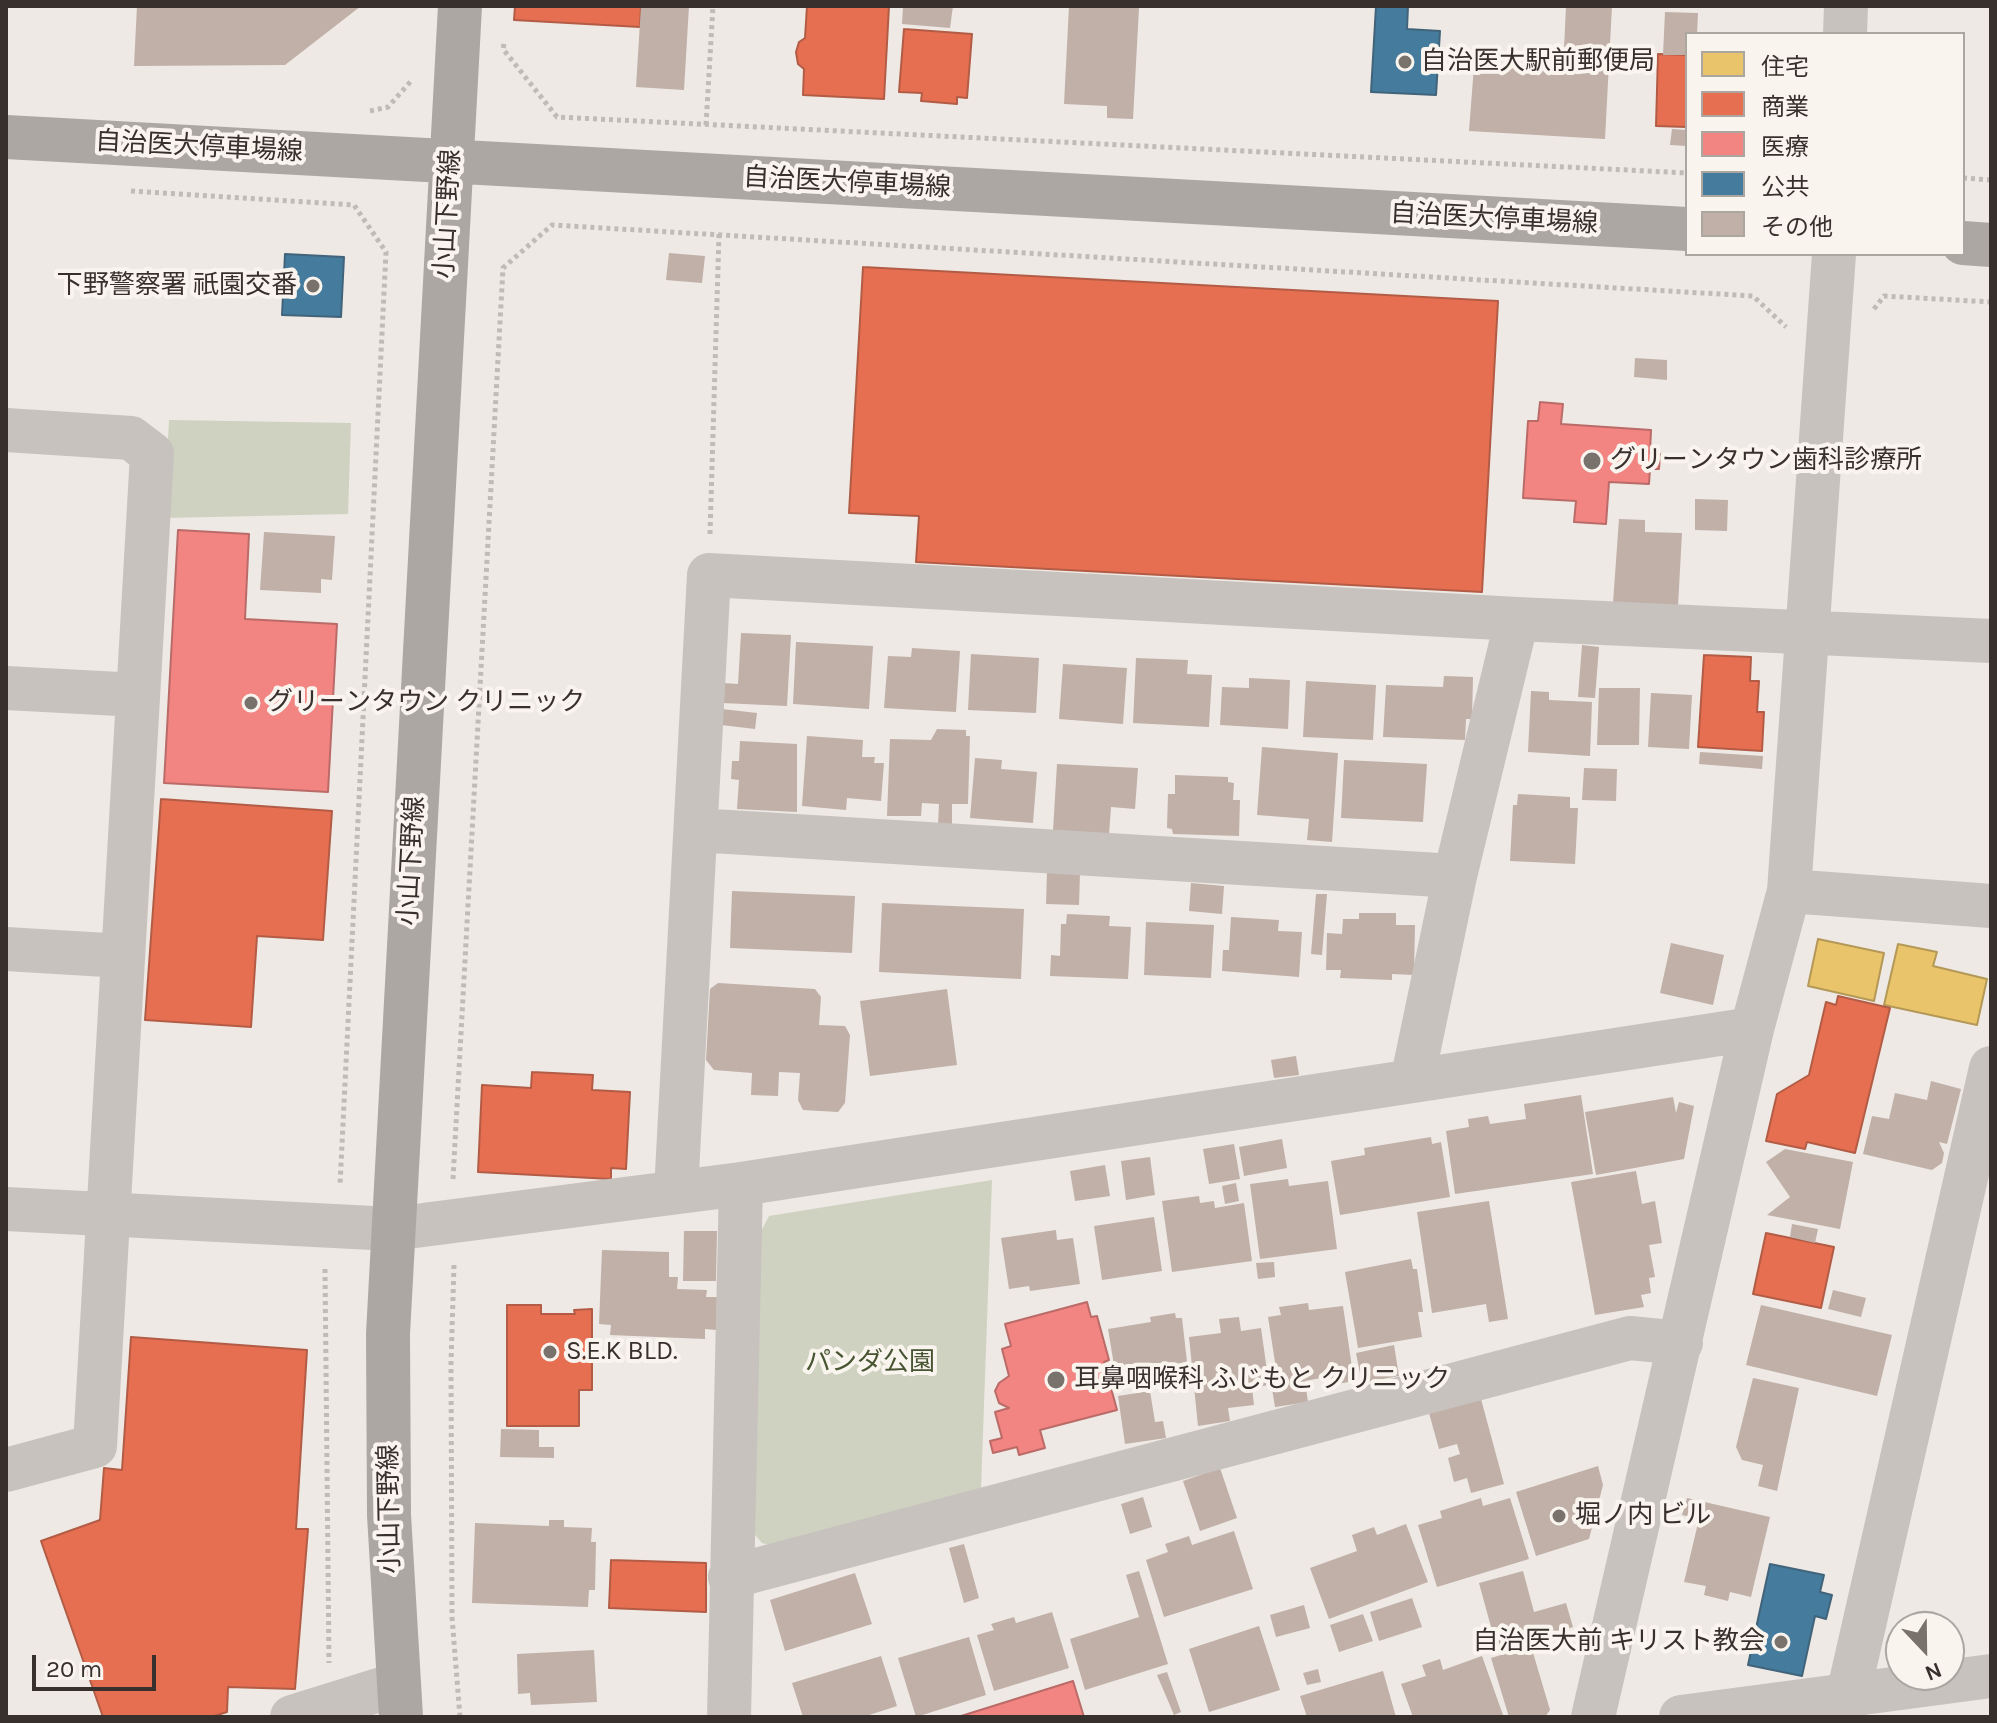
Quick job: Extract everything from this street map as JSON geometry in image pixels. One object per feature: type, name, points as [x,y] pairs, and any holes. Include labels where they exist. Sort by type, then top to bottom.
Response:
[{"type":"main road","name":"小山下野線","points":[[399,1700],[388,1500],[392,1229],[460,6]]},
{"type":"main road","name":"自治医大停車場線","points":[[6,137],[1685,229]]},
{"type":"main road","points":[[1965,243],[1991,245]]},
{"type":"street","points":[[1845,32],[1846,6]]},
{"type":"street","points":[[1593,1717],[1752,1029],[1789,891],[1810,631],[1834,256]]},
{"type":"street","points":[[6,430],[131,438],[152,454],[95,1446],[6,1470]]},
{"type":"street","points":[[676,1192],[709,575],[1991,641]]},
{"type":"street","points":[[1412,1081],[1455,876],[1517,619]]},
{"type":"street","points":[[6,688],[138,695]]},
{"type":"street","points":[[696,830],[1455,876]]},
{"type":"street","points":[[1789,891],[1991,906]]},
{"type":"street","points":[[6,949],[123,956]]},
{"type":"street","points":[[6,1209],[392,1229],[741,1184],[1752,1029]]},
{"type":"street","points":[[1846,1706],[1991,1068]]},
{"type":"street","points":[[729,1717],[741,1184]]},
{"type":"street","points":[[730,1577],[1630,1338],[1681,1343]]},
{"type":"street","points":[[1681,1717],[1846,1706],[1991,1676]]},
{"type":"street","points":[[311,1711],[399,1700]]},
{"type":"path","points":[[706,125],[713,6]]},
{"type":"path","points":[[503,49],[557,117],[1685,173]]},
{"type":"path","points":[[362,113],[388,107],[412,81],[415,70]]},
{"type":"path","points":[[1965,178],[1991,180]]},
{"type":"path","points":[[117,190],[354,205],[386,252],[344,1161],[325,1264],[311,1711]]},
{"type":"path","points":[[460,1717],[452,1617],[451,1363],[455,1254],[451,1221],[503,268],[552,225],[1753,296]]},
{"type":"path","points":[[709,575],[719,234]]},
{"type":"path","points":[[1868,317],[1884,296],[1991,302]]},
{"type":"green space","points":[[169,420],[351,423],[348,514],[164,518]]},
{"type":"green space","name":"パンダ公園","points":[[992,1180],[981,1489],[776,1547],[762,1543],[750,1529],[758,1237],[769,1216]]},
{"type":"building: 住宅","points":[[1818,939],[1884,953],[1874,1001],[1808,986]]},
{"type":"building: 住宅","points":[[1898,944],[1937,952],[1933,966],[1987,979],[1977,1025],[1884,1005]]},
{"type":"building: 商業","points":[[515,6],[641,6],[640,27],[514,20]]},
{"type":"building: 商業","points":[[807,6],[889,6],[884,99],[803,95],[804,69],[798,64],[796,52],[799,42],[805,38]]},
{"type":"building: 商業","points":[[904,29],[972,34],[967,98],[957,97],[957,104],[921,101],[922,93],[899,92]]},
{"type":"building: 商業","points":[[1658,54],[1685,55],[1685,127],[1656,126]]},
{"type":"building: 商業","points":[[863,267],[1498,301],[1482,592],[916,562],[919,516],[849,513]]},
{"type":"building: 商業","points":[[1704,655],[1751,657],[1750,681],[1759,681],[1757,712],[1764,712],[1762,751],[1698,747]]},
{"type":"building: 商業","points":[[161,799],[332,811],[323,940],[257,936],[251,1027],[145,1020]]},
{"type":"building: 商業","points":[[1838,996],[1890,1008],[1855,1153],[1807,1142],[1805,1149],[1766,1141],[1777,1094],[1809,1075],[1826,1002],[1836,1005]]},
{"type":"building: 商業","points":[[532,1072],[593,1075],[592,1090],[630,1092],[626,1169],[611,1168],[611,1179],[478,1172],[482,1085],[531,1088]]},
{"type":"building: 商業","points":[[1766,1233],[1834,1247],[1821,1308],[1753,1294]]},
{"type":"building: 商業","name":"S.E.K BLD.","points":[[507,1305],[541,1305],[541,1314],[575,1314],[574,1310],[592,1309],[592,1390],[579,1390],[579,1426],[507,1426]]},
{"type":"building: 商業","points":[[131,1337],[307,1350],[296,1529],[308,1529],[295,1689],[228,1687],[227,1712],[211,1717],[103,1717],[41,1541],[100,1520],[104,1468],[122,1470]]},
{"type":"building: 商業","points":[[611,1560],[706,1563],[706,1612],[609,1608]]},
{"type":"building: 医療","name":"グリーンタウン歯科診療所","points":[[1540,402],[1563,404],[1561,424],[1651,430],[1650,453],[1660,454],[1659,469],[1650,469],[1649,484],[1609,482],[1606,524],[1574,522],[1576,501],[1523,498],[1528,421],[1538,421]]},
{"type":"building: 医療","name":"グリーンタウン クリニック","points":[[178,530],[249,534],[245,619],[337,624],[328,792],[164,783]]},
{"type":"building: 医療","name":"耳鼻咽喉科 ふじもと クリニック","points":[[1087,1302],[1091,1317],[1097,1316],[1109,1360],[1104,1362],[1117,1410],[1040,1430],[1045,1448],[1019,1455],[1017,1447],[993,1453],[990,1441],[1002,1438],[995,1412],[1009,1408],[999,1403],[995,1391],[999,1383],[1009,1376],[1002,1349],[1011,1346],[1005,1324]]},
{"type":"building: 医療","points":[[1073,1681],[1084,1717],[958,1717]]},
{"type":"building: 公共","name":"自治医大駅前郵便局","points":[[1376,6],[1408,6],[1407,29],[1440,31],[1436,95],[1371,92]]},
{"type":"building: 公共","name":"下野警察署 祇園交番","points":[[285,254],[344,257],[341,317],[282,315]]},
{"type":"building: 公共","name":"自治医大前 キリスト教会","points":[[1770,1564],[1824,1575],[1820,1592],[1832,1595],[1826,1619],[1815,1616],[1802,1676],[1748,1665]]},
{"type":"building: その他","points":[[137,6],[361,6],[285,65],[134,66]]},
{"type":"building: その他","points":[[641,6],[689,6],[684,90],[636,87]]},
{"type":"building: その他","points":[[903,6],[953,6],[950,28],[902,24]]},
{"type":"building: その他","points":[[1069,6],[1139,8],[1133,119],[1107,118],[1107,106],[1064,104]]},
{"type":"building: その他","points":[[1566,6],[1612,6],[1605,139],[1469,131],[1474,66],[1563,71]]},
{"type":"building: その他","points":[[1665,12],[1698,13],[1697,32],[1685,32],[1685,55],[1663,55]]},
{"type":"building: その他","points":[[1672,129],[1685,130],[1685,146],[1670,145]]},
{"type":"building: その他","points":[[669,253],[705,256],[702,283],[666,280]]},
{"type":"building: その他","points":[[1635,358],[1667,360],[1667,380],[1634,377]]},
{"type":"building: その他","points":[[1695,499],[1728,500],[1727,531],[1695,530]]},
{"type":"building: その他","points":[[1619,519],[1645,520],[1645,532],[1682,533],[1678,606],[1613,603]]},
{"type":"building: その他","points":[[264,532],[335,536],[332,580],[321,579],[321,593],[260,590]]},
{"type":"building: その他","points":[[741,633],[791,635],[787,706],[722,703],[723,683],[738,684]]},
{"type":"building: その他","points":[[796,642],[873,646],[869,709],[793,704]]},
{"type":"building: その他","points":[[1582,645],[1599,647],[1595,698],[1578,697]]},
{"type":"building: その他","points":[[912,648],[960,651],[956,712],[884,708],[888,656],[911,657]]},
{"type":"building: その他","points":[[971,654],[1039,658],[1036,713],[968,710]]},
{"type":"building: その他","points":[[1136,658],[1188,660],[1187,674],[1212,675],[1209,727],[1133,723]]},
{"type":"building: その他","points":[[1063,664],[1127,668],[1123,724],[1059,719]]},
{"type":"building: その他","points":[[1444,676],[1473,677],[1472,719],[1466,719],[1465,740],[1383,737],[1386,685],[1443,687]]},
{"type":"building: その他","points":[[1249,678],[1290,680],[1288,729],[1220,725],[1222,687],[1249,688]]},
{"type":"building: その他","points":[[1306,681],[1376,685],[1373,740],[1303,737]]},
{"type":"building: その他","points":[[1599,688],[1640,688],[1639,745],[1597,745]]},
{"type":"building: その他","points":[[1531,691],[1549,692],[1549,700],[1592,702],[1590,756],[1528,752]]},
{"type":"building: その他","points":[[1651,693],[1692,695],[1689,749],[1648,747]]},
{"type":"building: その他","points":[[722,709],[757,713],[755,729],[721,725]]},
{"type":"building: その他","points":[[937,729],[966,730],[966,736],[970,736],[968,804],[952,804],[952,826],[938,826],[939,804],[922,803],[921,816],[887,816],[890,739],[931,740]]},
{"type":"building: その他","points":[[807,736],[863,740],[862,757],[875,757],[874,763],[884,763],[881,801],[847,798],[846,810],[802,806]]},
{"type":"building: その他","points":[[740,741],[797,744],[797,812],[737,809],[739,780],[731,779],[732,761],[739,761]]},
{"type":"building: その他","points":[[1262,747],[1338,753],[1332,842],[1307,840],[1309,819],[1257,815]]},
{"type":"building: その他","points":[[1700,752],[1763,756],[1762,769],[1699,764]]},
{"type":"building: その他","points":[[975,758],[1002,760],[1001,769],[1037,772],[1033,823],[970,818]]},
{"type":"building: その他","points":[[1344,760],[1427,764],[1423,822],[1341,818]]},
{"type":"building: その他","points":[[1057,764],[1138,768],[1135,809],[1111,807],[1109,835],[1053,831]]},
{"type":"building: その他","points":[[1584,768],[1617,769],[1616,801],[1582,800]]},
{"type":"building: その他","points":[[1175,775],[1228,777],[1228,782],[1234,783],[1233,800],[1240,800],[1239,836],[1173,834],[1172,829],[1167,828],[1168,794],[1175,794]]},
{"type":"building: その他","points":[[1518,794],[1570,797],[1570,808],[1578,808],[1575,864],[1510,861],[1513,805],[1517,805]]},
{"type":"building: その他","points":[[1047,872],[1080,873],[1079,905],[1046,904]]},
{"type":"building: その他","points":[[1191,883],[1224,886],[1222,914],[1189,911]]},
{"type":"building: その他","points":[[732,891],[855,896],[852,953],[730,948]]},
{"type":"building: その他","points":[[1316,894],[1327,894],[1322,955],[1311,954]]},
{"type":"building: その他","points":[[882,903],[1024,909],[1021,979],[879,972]]},
{"type":"building: その他","points":[[1359,913],[1396,913],[1396,925],[1415,925],[1414,975],[1392,974],[1392,980],[1340,978],[1341,970],[1326,970],[1327,933],[1342,934],[1343,919],[1359,919]]},
{"type":"building: その他","points":[[1067,914],[1110,916],[1109,926],[1131,927],[1128,979],[1050,976],[1051,955],[1060,956],[1061,924],[1066,924]]},
{"type":"building: その他","points":[[1231,917],[1279,920],[1278,931],[1302,932],[1299,977],[1222,971],[1223,950],[1229,950]]},
{"type":"building: その他","points":[[1146,922],[1214,925],[1211,978],[1144,975]]},
{"type":"building: その他","points":[[1671,943],[1724,955],[1713,1005],[1660,993]]},
{"type":"building: その他","points":[[718,983],[815,989],[821,997],[819,1025],[845,1026],[850,1035],[845,1103],[838,1112],[803,1110],[798,1100],[800,1073],[779,1072],[778,1096],[751,1095],[752,1073],[714,1070],[706,1060],[710,989]]},
{"type":"building: その他","points":[[947,989],[957,1065],[870,1076],[860,1001]]},
{"type":"building: その他","points":[[1296,1056],[1299,1075],[1274,1078],[1271,1060]]},
{"type":"building: その他","points":[[1931,1081],[1961,1089],[1947,1144],[1939,1142],[1944,1153],[1942,1163],[1932,1170],[1863,1154],[1872,1116],[1889,1119],[1895,1093],[1927,1100]]},
{"type":"building: その他","points":[[1581,1095],[1593,1174],[1455,1194],[1446,1131],[1469,1127],[1468,1119],[1488,1116],[1490,1124],[1526,1119],[1524,1104]]},
{"type":"building: その他","points":[[1673,1097],[1676,1113],[1679,1102],[1694,1106],[1684,1159],[1596,1175],[1585,1112]]},
{"type":"building: その他","points":[[1431,1137],[1432,1144],[1441,1142],[1450,1197],[1340,1215],[1331,1161],[1365,1155],[1364,1148]]},
{"type":"building: その他","points":[[1282,1139],[1287,1168],[1244,1176],[1239,1147]]},
{"type":"building: その他","points":[[1234,1144],[1240,1179],[1209,1184],[1203,1149]]},
{"type":"building: その他","points":[[1785,1149],[1853,1162],[1840,1229],[1767,1215],[1790,1197],[1766,1162]]},
{"type":"building: その他","points":[[1150,1157],[1155,1195],[1126,1200],[1121,1161]]},
{"type":"building: その他","points":[[1105,1165],[1110,1196],[1075,1201],[1070,1171]]},
{"type":"building: その他","points":[[1636,1171],[1642,1204],[1655,1201],[1662,1243],[1649,1245],[1655,1277],[1649,1278],[1651,1293],[1641,1295],[1644,1307],[1595,1315],[1571,1182]]},
{"type":"building: その他","points":[[1288,1179],[1289,1186],[1328,1181],[1337,1249],[1260,1259],[1250,1184]]},
{"type":"building: その他","points":[[1236,1183],[1239,1201],[1225,1204],[1222,1186]]},
{"type":"building: その他","points":[[1199,1196],[1200,1203],[1214,1201],[1215,1208],[1244,1203],[1252,1261],[1172,1272],[1162,1201]]},
{"type":"building: その他","points":[[1489,1201],[1508,1319],[1489,1322],[1486,1304],[1432,1313],[1417,1212]]},
{"type":"building: その他","points":[[1154,1217],[1162,1271],[1102,1280],[1094,1226]]},
{"type":"building: その他","points":[[1792,1224],[1818,1229],[1815,1243],[1790,1237]]},
{"type":"building: その他","points":[[1056,1230],[1057,1240],[1073,1238],[1080,1284],[1030,1291],[1029,1286],[1009,1289],[1001,1238]]},
{"type":"building: その他","points":[[684,1231],[717,1231],[716,1281],[683,1281]]},
{"type":"building: その他","points":[[602,1250],[669,1252],[669,1277],[678,1277],[677,1289],[707,1290],[706,1297],[717,1297],[716,1330],[705,1329],[705,1339],[610,1335],[611,1325],[599,1324]]},
{"type":"building: その他","points":[[1411,1259],[1413,1269],[1417,1269],[1423,1312],[1418,1312],[1422,1337],[1358,1348],[1345,1272]]},
{"type":"building: その他","points":[[1274,1262],[1275,1277],[1258,1279],[1256,1263]]},
{"type":"building: その他","points":[[1833,1290],[1866,1298],[1861,1317],[1828,1309]]},
{"type":"building: その他","points":[[1308,1303],[1309,1310],[1343,1306],[1354,1381],[1332,1385],[1331,1376],[1305,1381],[1308,1402],[1275,1407],[1270,1376],[1277,1375],[1268,1317],[1281,1315],[1279,1307]]},
{"type":"building: その他","points":[[1761,1305],[1892,1335],[1877,1396],[1746,1365]]},
{"type":"building: その他","points":[[1175,1313],[1176,1318],[1182,1318],[1190,1388],[1176,1389],[1175,1380],[1131,1387],[1129,1375],[1116,1377],[1108,1329],[1151,1322],[1150,1317]]},
{"type":"building: その他","points":[[1239,1317],[1241,1331],[1261,1328],[1269,1385],[1252,1388],[1254,1405],[1228,1408],[1230,1421],[1198,1426],[1189,1337],[1221,1333],[1219,1319]]},
{"type":"building: その他","points":[[1394,1345],[1399,1376],[1362,1383],[1356,1353]]},
{"type":"building: その他","points":[[1753,1378],[1799,1388],[1777,1491],[1758,1486],[1763,1465],[1742,1460],[1736,1447]]},
{"type":"building: その他","points":[[1150,1391],[1155,1422],[1163,1421],[1166,1438],[1125,1444],[1118,1396]]},
{"type":"building: その他","points":[[1481,1399],[1504,1484],[1471,1493],[1467,1478],[1454,1482],[1448,1458],[1460,1454],[1457,1444],[1439,1449],[1429,1413]]},
{"type":"building: その他","points":[[501,1429],[539,1430],[539,1447],[554,1447],[554,1458],[500,1457]]},
{"type":"building: その他","name":"堀ノ内 ビル","points":[[1598,1466],[1603,1485],[1589,1539],[1536,1556],[1516,1492]]},
{"type":"building: その他","points":[[1220,1468],[1237,1518],[1200,1531],[1183,1481]]},
{"type":"building: その他","points":[[1143,1497],[1152,1527],[1130,1534],[1121,1504]]},
{"type":"building: その他","points":[[1481,1498],[1483,1506],[1510,1498],[1529,1559],[1437,1587],[1418,1525],[1442,1518],[1440,1511]]},
{"type":"building: その他","points":[[1687,1498],[1770,1517],[1751,1597],[1730,1592],[1728,1601],[1704,1595],[1706,1586],[1684,1582],[1699,1519],[1682,1515]]},
{"type":"building: その他","points":[[549,1520],[564,1520],[564,1527],[592,1528],[591,1542],[596,1542],[595,1590],[589,1590],[588,1607],[472,1603],[475,1523],[549,1526]]},
{"type":"building: その他","points":[[1406,1524],[1428,1582],[1329,1619],[1310,1568],[1357,1551],[1352,1535],[1374,1527],[1377,1535]]},
{"type":"building: その他","points":[[1234,1531],[1253,1589],[1164,1617],[1146,1560],[1168,1552],[1165,1544],[1189,1536],[1192,1545]]},
{"type":"building: その他","points":[[964,1544],[979,1598],[964,1603],[949,1548]]},
{"type":"building: その他","points":[[1139,1571],[1168,1664],[1085,1690],[1070,1639],[1139,1617],[1126,1575]]},
{"type":"building: その他","points":[[1523,1571],[1534,1612],[1566,1603],[1573,1627],[1497,1649],[1479,1583]]},
{"type":"building: その他","points":[[855,1573],[872,1624],[785,1651],[770,1600]]},
{"type":"building: その他","points":[[1412,1598],[1422,1627],[1379,1641],[1370,1612]]},
{"type":"building: その他","points":[[1304,1605],[1310,1628],[1276,1637],[1270,1615]]},
{"type":"building: その他","points":[[1052,1612],[1069,1668],[994,1691],[977,1635],[994,1630],[991,1624],[1014,1617],[1016,1623]]},
{"type":"building: その他","points":[[1363,1614],[1373,1641],[1339,1652],[1330,1625]]},
{"type":"building: その他","points":[[1259,1626],[1280,1690],[1209,1712],[1189,1649]]},
{"type":"building: その他","points":[[969,1637],[986,1695],[916,1717],[898,1658]]},
{"type":"building: その他","points":[[1531,1646],[1550,1710],[1545,1717],[1509,1717],[1491,1658]]},
{"type":"building: その他","points":[[594,1650],[597,1702],[531,1705],[530,1693],[518,1694],[517,1654]]},
{"type":"building: その他","points":[[881,1656],[897,1706],[863,1717],[803,1717],[792,1683]]},
{"type":"building: その他","points":[[1482,1656],[1503,1715],[1413,1717],[1401,1684],[1426,1676],[1422,1665],[1440,1659],[1443,1670]]},
{"type":"building: その他","points":[[1318,1669],[1321,1682],[1307,1685],[1303,1673]]},
{"type":"building: その他","points":[[1383,1671],[1396,1717],[1307,1717],[1300,1696]]},
{"type":"building: その他","points":[[1167,1672],[1181,1712],[1174,1715],[1157,1675]]},
{"type":"place","name":"自治医大駅前郵便局","points":[[1405,62]]},
{"type":"place","name":"下野警察署 祇園交番","points":[[313,286]]},
{"type":"place","name":"グリーンタウン歯科診療所","points":[[1592,461]]},
{"type":"place","name":"グリーンタウン クリニック","points":[[251,703]]},
{"type":"place","name":"S.E.K BLD.","points":[[550,1352]]},
{"type":"place","name":"耳鼻咽喉科 ふじもと クリニック","points":[[1056,1380]]},
{"type":"place","name":"堀ノ内 ビル","points":[[1559,1516]]},
{"type":"place","name":"自治医大前 キリスト教会","points":[[1781,1642]]}]
